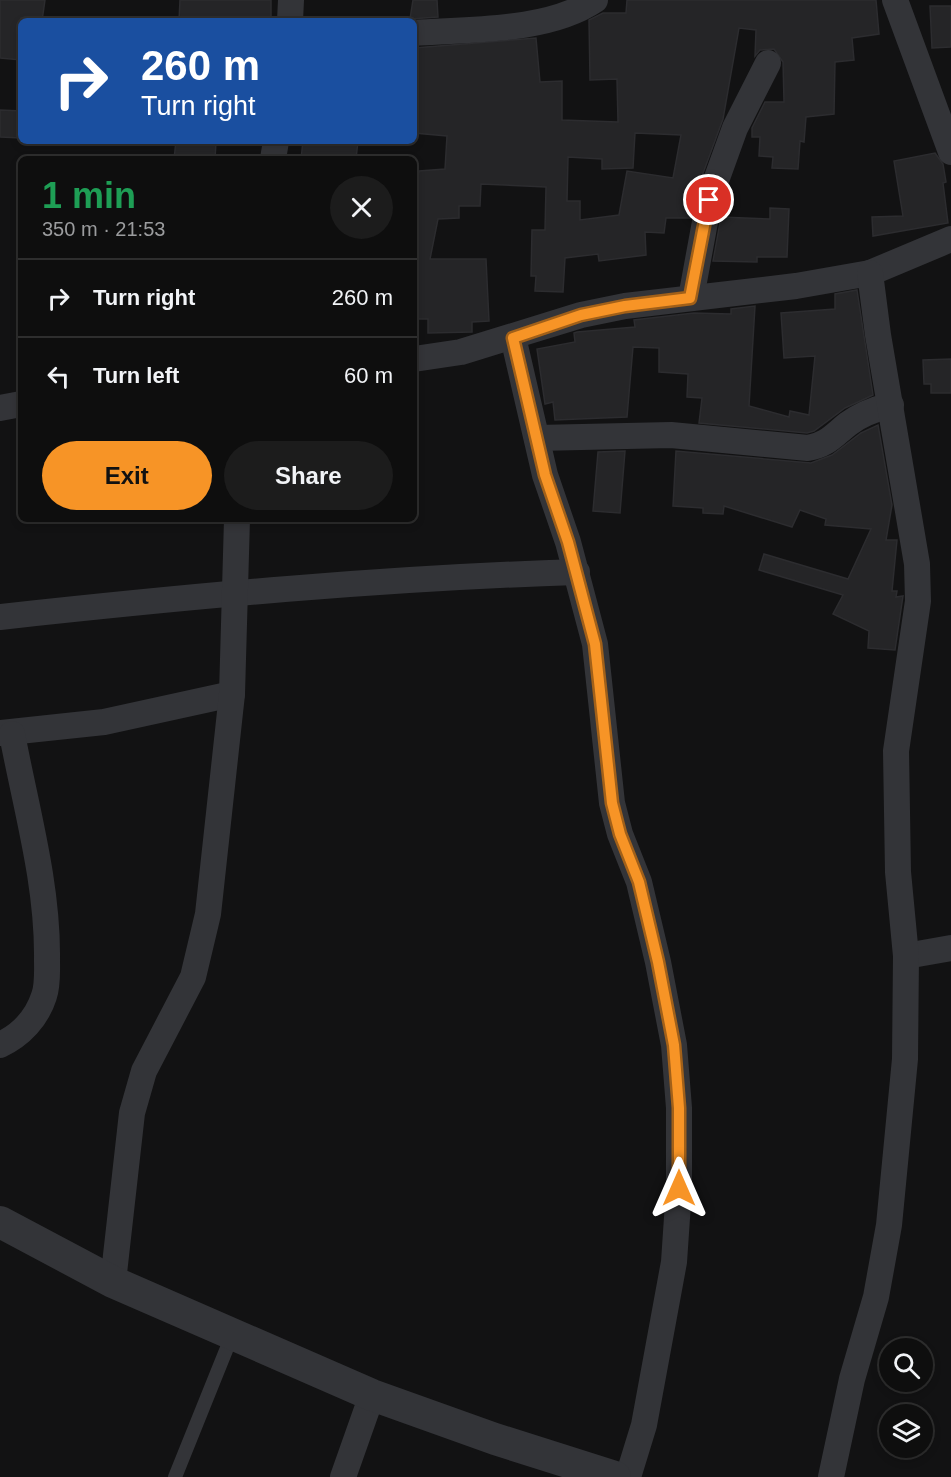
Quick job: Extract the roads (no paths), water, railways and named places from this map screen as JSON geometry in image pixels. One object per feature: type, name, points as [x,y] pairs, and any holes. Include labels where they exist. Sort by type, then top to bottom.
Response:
[{"type":"street","points":[[290,18],[291,0]]},
{"type":"street","points":[[417,33],[525,24],[551,18],[595,0]]},
{"type":"street","points":[[895,0],[951,152]]},
{"type":"street","points":[[690,298],[709,200],[735,128],[768,63]]},
{"type":"street","points":[[417,359],[461,352],[513,338],[581,315],[625,306],[796,286],[870,273],[951,239]]},
{"type":"street","points":[[831,1477],[852,1379],[876,1297],[889,1225],[905,1059],[906,956],[897,849],[896,752],[918,602],[917,564],[870,273]]},
{"type":"street","points":[[513,338],[545,475],[577,572],[595,644],[612,803],[620,834],[639,882],[674,1045],[679,1108],[679,1188],[674,1262],[644,1425],[628,1477]]},
{"type":"street","points":[[0,408],[18,405]]},
{"type":"street","points":[[537,438],[671,435],[808,448],[820,446],[833,439],[847,425],[865,413],[891,405]]},
{"type":"street","points":[[112,1282],[132,1113],[144,1071],[193,977],[208,914],[232,694],[237,522]]},
{"type":"street","points":[[0,617],[235,591],[439,576],[577,572]]},
{"type":"street","points":[[0,1045],[14,1038],[38,1011],[45,994],[47,969],[47,935],[43,894],[6,734],[104,722],[232,694]]},
{"type":"street","points":[[906,956],[951,948]]},
{"type":"street","points":[[0,1222],[112,1282],[372,1395],[495,1439],[615,1477]]},
{"type":"street","points":[[343,1477],[372,1395]]},
{"type":"lane","points":[[175,1477],[233,1333]]}]
